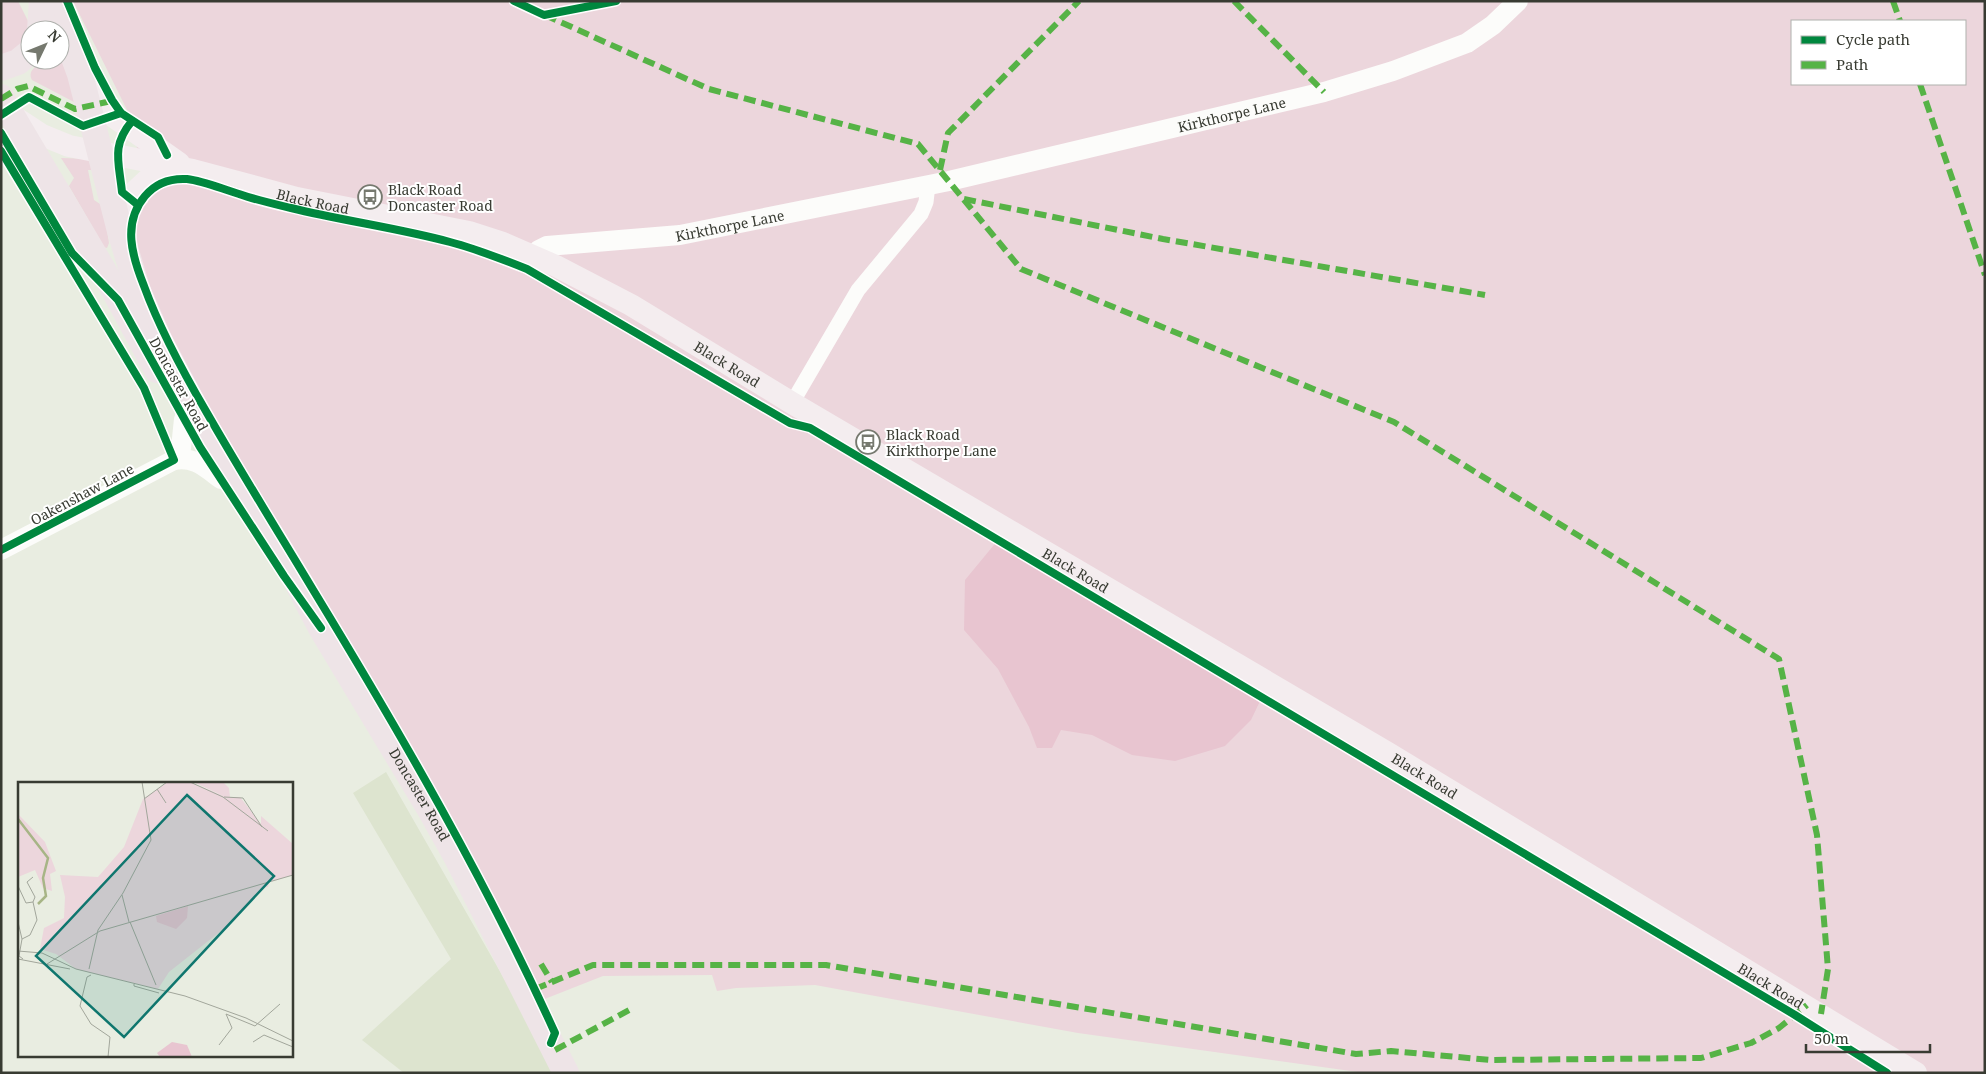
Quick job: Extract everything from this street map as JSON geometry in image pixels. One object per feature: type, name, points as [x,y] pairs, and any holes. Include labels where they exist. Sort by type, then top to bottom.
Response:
[{"type":"highway","points":[[41,20],[42,1]]},
{"type":"highway","name":"Doncaster Road","points":[[50,1],[58,15],[80,74],[120,231],[138,292],[193,419],[188,456],[221,479],[284,576],[321,628]]},
{"type":"highway","points":[[1,68],[20,60]]},
{"type":"highway","name":"Doncaster Road","points":[[7,106],[101,266],[118,300],[291,571],[321,628],[448,841],[566,1073]]},
{"type":"main road","name":"Black Road","points":[[80,74],[111,115],[174,160],[193,170]]},
{"type":"main road","name":"Black Road","points":[[7,106],[42,135],[69,146],[193,170],[297,198],[469,232],[534,256],[631,305],[792,403],[1396,758],[1916,1073]]},
{"type":"main road","name":"Black Road","points":[[120,231],[129,197],[147,180],[168,172],[193,170]]},
{"type":"street","name":"Kirkthorpe Lane","points":[[534,256],[539,250],[547,246],[680,235],[949,182],[1324,92],[1393,71],[1467,43],[1493,25],[1518,1]]},
{"type":"street","points":[[792,403],[858,290],[921,214],[926,202],[928,185]]},
{"type":"street","name":"Oakenshaw Lane","points":[[1,550],[188,456]]},
{"type":"shaded area","points":[[1,1],[18,1],[28,20],[20,20],[20,47],[1,61]]},
{"type":"shaded area","points":[[73,1],[1985,1],[1985,1073],[1358,1072],[1078,1033],[815,985],[736,988],[717,991],[712,975],[603,976],[532,1004],[159,339],[131,222],[138,205],[148,203],[131,118]]},
{"type":"shaded area","points":[[67,70],[74,90],[74,102],[32,80],[32,71]]},
{"type":"shaded area","points":[[61,158],[96,159],[96,170],[88,170],[94,200],[103,206],[109,243],[107,248],[104,247],[69,186],[74,178]]},
{"type":"shaded area","points":[[998,540],[1262,697],[1251,720],[1225,746],[1175,761],[1132,755],[1092,735],[1061,730],[1052,748],[1037,748],[1029,727],[998,669],[964,630],[965,580]]},
{"type":"shaded area","points":[[386,772],[510,989],[565,1073],[404,1073],[362,1040],[451,959],[353,793]]},
{"type":"marked path","points":[[940,170],[948,133],[1079,1]]},
{"type":"marked path","points":[[1234,1],[1324,92]]},
{"type":"marked path","points":[[1893,1],[1900,20]]},
{"type":"marked path","points":[[545,15],[709,89],[918,144],[1021,269],[1394,422],[1779,659],[1817,835],[1828,969],[1821,1014]]},
{"type":"marked path","points":[[1920,85],[1985,275]]},
{"type":"marked path","points":[[1,99],[17,89],[28,86],[75,109],[116,100]]},
{"type":"marked path","points":[[964,199],[1163,239],[1485,295]]},
{"type":"marked path","points":[[541,964],[552,982]]},
{"type":"marked path","points":[[535,989],[593,965],[826,965],[1356,1054],[1391,1051],[1491,1060],[1701,1058],[1751,1043],[1779,1028],[1807,1005]]},
{"type":"marked path","points":[[555,1050],[633,1008]]},
{"type":"cycle path","points":[[67,1],[95,68],[112,100],[121,113],[158,137],[167,155]]},
{"type":"cycle path","points":[[514,1],[544,15],[616,1]]},
{"type":"cycle path","points":[[1,115],[29,97],[83,126],[121,113]]},
{"type":"cycle path","points":[[132,121],[121,138],[118,163],[122,192],[138,205]]},
{"type":"cycle path","points":[[1,133],[72,253],[118,300],[200,447],[284,576],[321,628]]},
{"type":"cycle path","points":[[1,151],[144,388],[174,460],[1,550]]},
{"type":"cycle path","points":[[551,1043],[555,1033],[501,920],[472,865],[380,701],[198,398],[157,319],[136,263],[131,240],[131,228],[133,217],[145,196],[153,188],[163,183],[181,179],[200,181],[272,203],[450,242],[527,269],[790,423],[810,428],[1795,1015],[1887,1073]]},
{"type":"place","name":"Black Road Doncaster Road","points":[[370,197]]},
{"type":"place","name":"Black Road Kirkthorpe Lane","points":[[868,442]]}]
